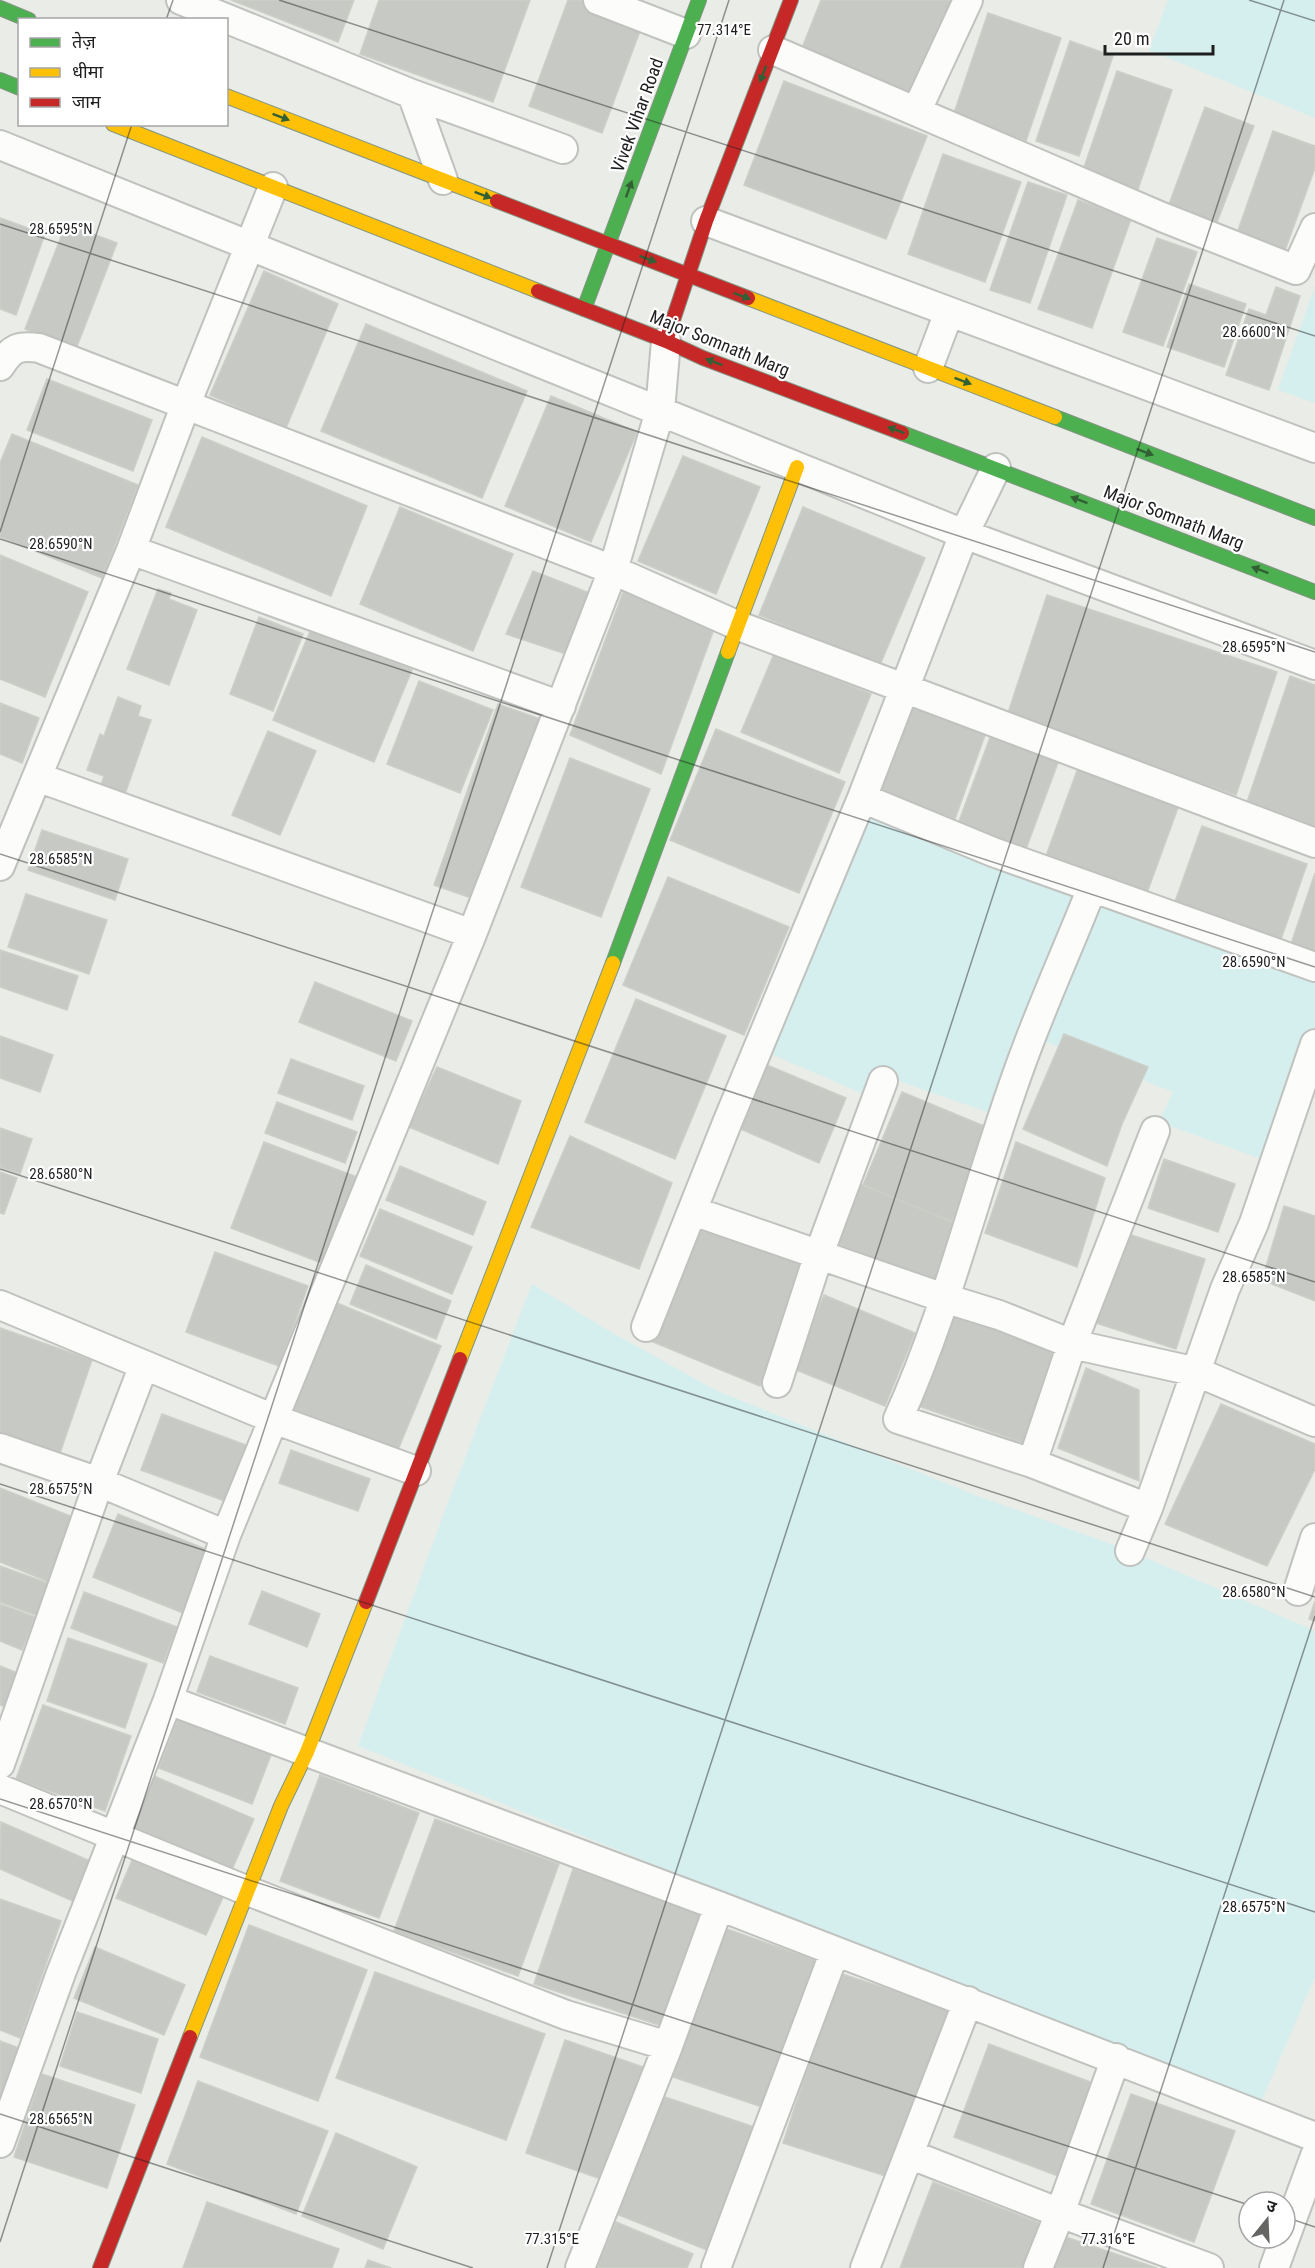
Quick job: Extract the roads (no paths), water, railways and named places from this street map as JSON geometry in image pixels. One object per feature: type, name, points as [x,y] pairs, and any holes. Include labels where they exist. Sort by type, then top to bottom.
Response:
[{"type":"main road","name":"Vivek Vihar Road","points":[[584,309],[699,0]]},
{"type":"main road","points":[[666,341],[706,221],[791,0]]},
{"type":"main road","points":[[0,8],[24,18]]},
{"type":"main road","points":[[0,80],[18,87]]},
{"type":"main road","points":[[228,97],[1315,518]]},
{"type":"main road","name":"Major Somnath Marg","points":[[118,126],[666,341],[704,358],[1315,592]]},
{"type":"main road","points":[[100,2268],[281,1806],[307,1752],[560,1104],[797,467]]},
{"type":"street","points":[[181,0],[225,18]]},
{"type":"street","points":[[598,0],[686,34]]},
{"type":"street","points":[[917,110],[968,0]]},
{"type":"street","points":[[228,19],[412,94],[563,149]]},
{"type":"street","points":[[773,50],[917,110],[1162,218],[1296,270],[1315,228]]},
{"type":"street","points":[[412,94],[443,180]]},
{"type":"street","points":[[0,145],[964,534],[1315,665]]},
{"type":"street","points":[[0,866],[131,550],[186,404],[273,187]]},
{"type":"street","points":[[706,221],[1315,447]]},
{"type":"street","points":[[928,368],[949,312]]},
{"type":"street","points":[[0,2144],[61,1973],[168,1700],[226,1535],[472,934],[613,570],[660,411],[666,341]]},
{"type":"street","points":[[0,366],[10,353],[22,346],[39,348],[613,570],[739,626],[1315,843]]},
{"type":"street","points":[[646,1328],[727,1123],[862,798],[964,534],[996,468]]},
{"type":"street","points":[[131,550],[561,706]]},
{"type":"street","points":[[37,777],[472,934]]},
{"type":"street","points":[[862,798],[993,852],[1315,967]]},
{"type":"street","points":[[1092,888],[1022,1061],[944,1298],[898,1419],[1032,1463],[1148,1508]]},
{"type":"street","points":[[1130,1551],[1148,1508],[1225,1289],[1254,1223],[1315,1044]]},
{"type":"street","points":[[777,1383],[819,1254],[883,1081]]},
{"type":"street","points":[[1032,1463],[1072,1344],[1155,1131]]},
{"type":"street","points":[[693,1210],[999,1315],[1072,1344],[1197,1372],[1315,1422]]},
{"type":"street","points":[[0,1305],[274,1419],[416,1471]]},
{"type":"street","points":[[0,1764],[99,1482],[144,1365]]},
{"type":"street","points":[[0,1448],[99,1482],[226,1535]]},
{"type":"street","points":[[1298,1591],[1315,1538]]},
{"type":"street","points":[[168,1700],[720,1906],[1315,2137]]},
{"type":"street","points":[[0,1789],[248,1891],[566,2015],[668,2046]]},
{"type":"street","points":[[580,2268],[668,2046],[720,1906]]},
{"type":"street","points":[[716,2268],[835,1951]]},
{"type":"street","points":[[865,2268],[968,2001]]},
{"type":"street","points":[[1038,2268],[1116,2058]]},
{"type":"street","points":[[909,2154],[1209,2268]]},
{"type":"street","points":[[1297,2205],[1315,2156]]},
{"type":"street","points":[[1274,2268],[1281,2250]]}]
